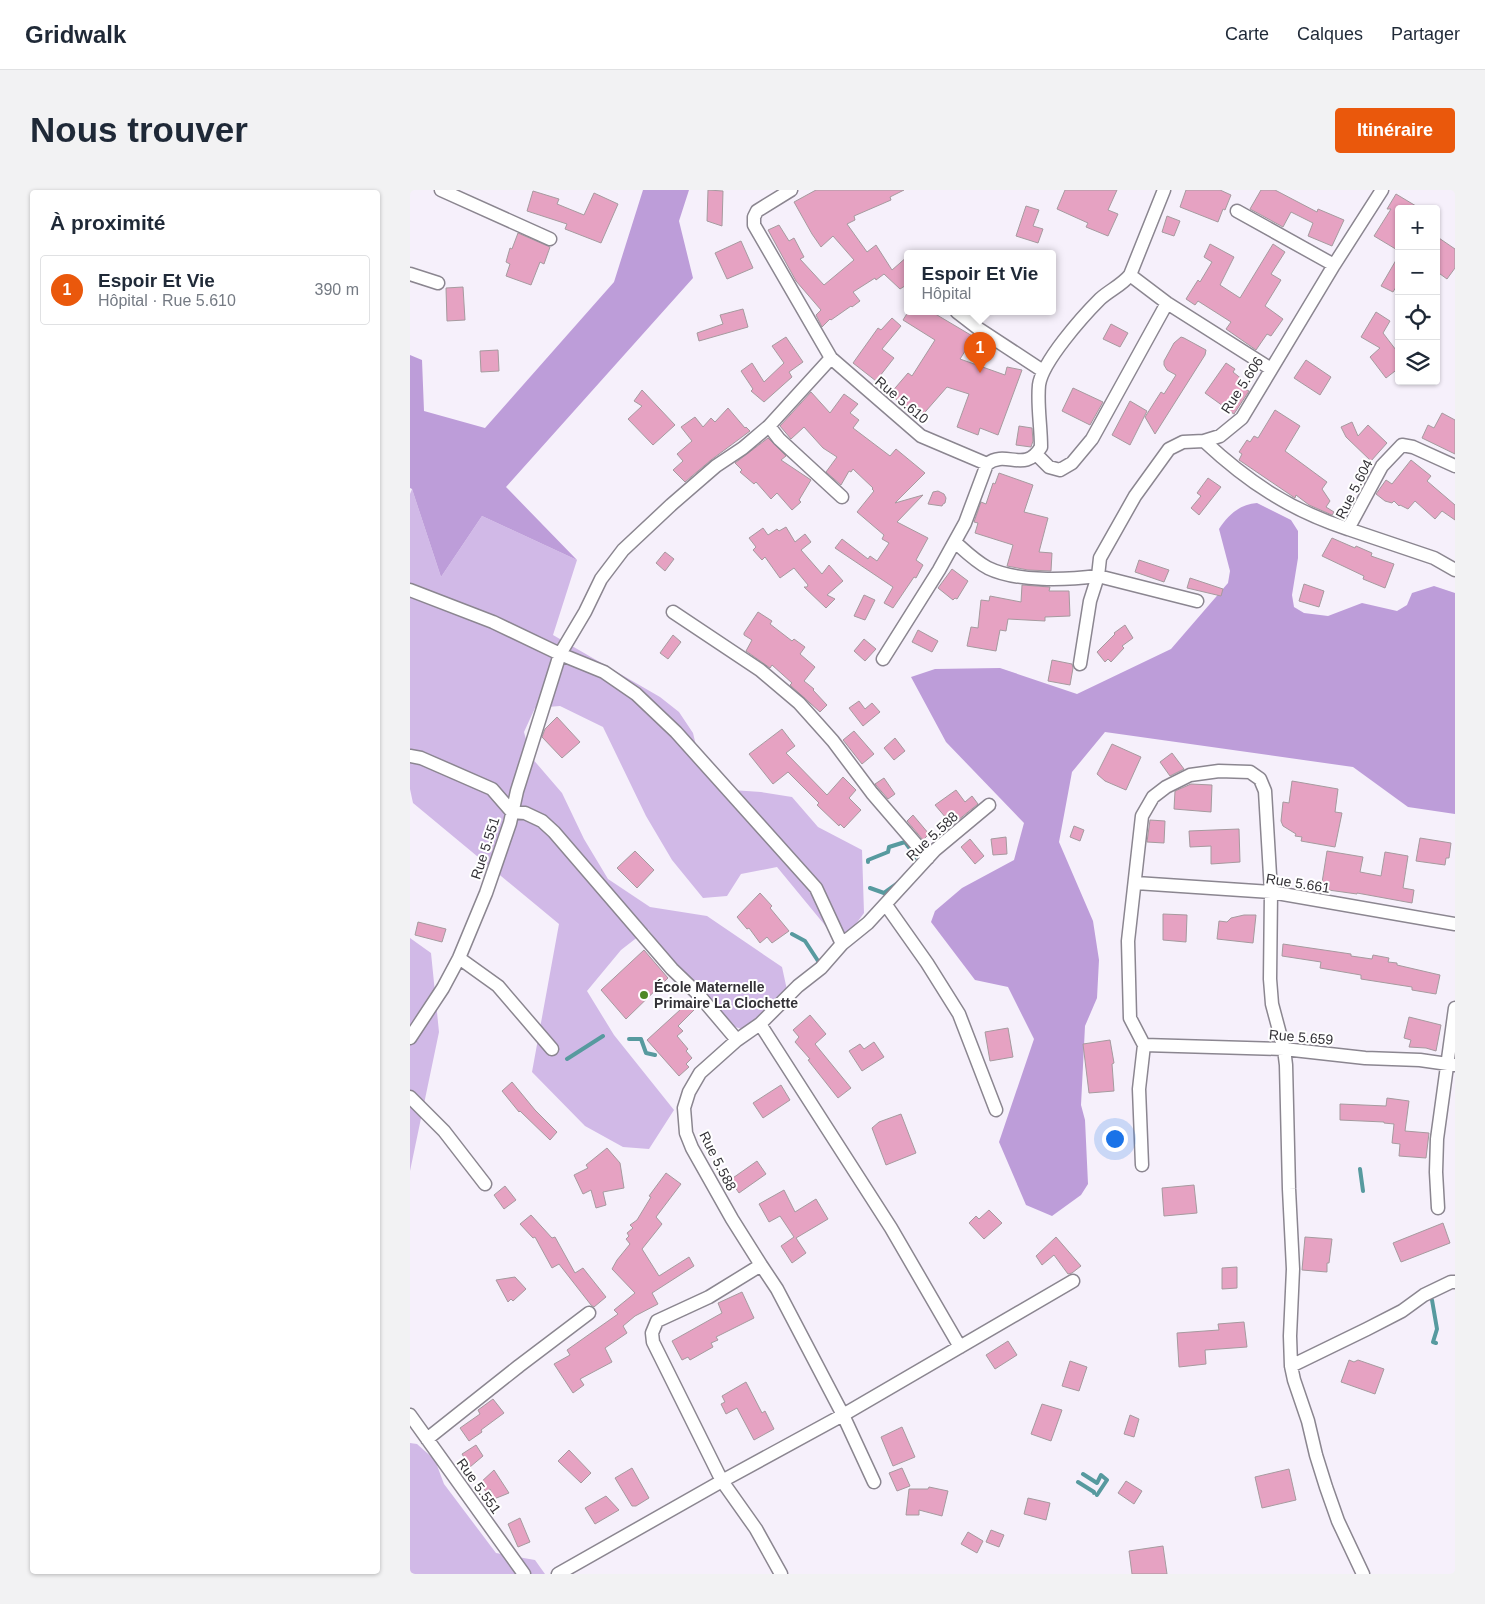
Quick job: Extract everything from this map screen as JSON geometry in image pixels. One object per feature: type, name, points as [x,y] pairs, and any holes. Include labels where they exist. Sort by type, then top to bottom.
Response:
[{"type":"street","points":[[441,190],[550,239]]},
{"type":"street","name":"Rue 5.610","points":[[791,190],[757,211],[754,217],[754,225],[831,358],[921,436],[987,464]]},
{"type":"street","points":[[883,660],[965,524],[987,464],[992,460],[998,459],[1029,460],[1041,446],[1039,393],[1043,371],[1059,348],[1101,298],[1130,275],[1164,190]]},
{"type":"street","name":"Rue 5.606","points":[[1080,664],[1090,601],[1098,576],[1100,558],[1135,496],[1169,449],[1183,442],[1204,442],[1220,436],[1242,418],[1334,265],[1382,190]]},
{"type":"street","points":[[1237,211],[1334,265]]},
{"type":"street","points":[[410,274],[438,283]]},
{"type":"street","points":[[1130,275],[1167,303],[1271,369]]},
{"type":"street","points":[[1036,454],[1049,468],[1060,470],[1072,463],[1092,439],[1167,303]]},
{"type":"street","points":[[960,315],[1043,371]]},
{"type":"street","name":"Rue 5.551","points":[[410,1038],[443,988],[459,958],[486,893],[560,654],[585,612],[601,579],[623,550],[671,505],[769,426],[831,358]]},
{"type":"street","points":[[769,426],[779,439],[842,497]]},
{"type":"street","points":[[1204,442],[1237,472],[1272,495],[1307,514],[1348,529]]},
{"type":"street","name":"Rue 5.604","points":[[1455,466],[1414,447],[1402,445],[1382,466],[1348,529],[1434,558],[1455,570]]},
{"type":"street","points":[[955,542],[988,568],[1012,576],[1076,579],[1098,576],[1197,601]]},
{"type":"street","points":[[410,590],[493,622],[560,654],[604,672],[636,694],[676,732],[816,888],[842,944]]},
{"type":"street","points":[[673,612],[760,670],[799,703],[833,741],[872,792],[928,858]]},
{"type":"street","points":[[410,756],[421,758],[492,789],[512,812],[525,813],[542,821],[554,832],[659,954],[698,994],[737,1040]]},
{"type":"street","points":[[1142,1165],[1139,1089],[1144,1045],[1130,1018],[1128,941],[1142,816],[1152,797],[1166,786],[1190,775],[1219,771],[1250,772],[1260,779],[1265,791],[1271,892],[1270,979],[1272,1004],[1284,1049],[1293,1269],[1290,1336],[1291,1366],[1316,1455],[1338,1521],[1363,1574]]},
{"type":"street","name":"Rue 5.588","points":[[874,1482],[844,1415],[777,1289],[732,1219],[692,1148],[686,1133],[684,1108],[689,1092],[700,1073],[737,1040],[760,1024],[798,986],[821,968],[842,944],[868,924],[928,858],[989,805]]},
{"type":"street","name":"Rue 5.661","points":[[1136,883],[1271,892],[1455,924]]},
{"type":"street","points":[[886,905],[927,963],[959,1014],[996,1110]]},
{"type":"street","points":[[459,958],[498,986],[552,1049]]},
{"type":"street","points":[[1438,1208],[1437,1139],[1451,1065],[1455,1008]]},
{"type":"street","points":[[760,1024],[886,1220],[960,1347]]},
{"type":"street","name":"Rue 5.659","points":[[1144,1045],[1284,1049],[1366,1058],[1420,1060],[1451,1065]]},
{"type":"street","points":[[410,1097],[444,1131],[485,1184]]},
{"type":"street","points":[[761,1265],[709,1297],[657,1321],[652,1333],[653,1342],[722,1481],[756,1529],[781,1574]]},
{"type":"street","points":[[562,1573],[722,1481],[844,1415],[1073,1281]]},
{"type":"street","points":[[1291,1366],[1402,1311],[1424,1295],[1451,1282],[1455,1282]]},
{"type":"street","points":[[427,1438],[589,1313]]},
{"type":"street","name":"Rue 5.551","points":[[410,1415],[524,1574]]},
{"type":"shaded area","points":[[643,190],[689,190],[679,221],[693,278],[506,487],[577,560],[482,516],[441,577],[412,489],[410,488],[410,355],[422,360],[424,411],[485,428],[614,282]]},
{"type":"shaded area","points":[[412,489],[441,577],[482,516],[577,560],[553,635],[660,697],[679,712],[693,733],[699,758],[732,790],[792,797],[818,827],[862,850],[864,913],[850,932],[833,935],[777,867],[741,874],[727,896],[703,898],[672,860],[646,816],[603,727],[560,706],[535,708],[524,732],[531,757],[562,793],[584,839],[608,879],[650,907],[707,916],[782,967],[787,990],[745,1030],[719,1022],[692,991],[648,929],[621,950],[587,991],[614,1035],[674,1110],[649,1149],[623,1147],[585,1126],[532,1072],[559,924],[413,803],[410,789],[410,494]]},
{"type":"shaded area","points":[[1257,503],[1291,520],[1298,531],[1298,558],[1292,595],[1294,607],[1304,613],[1328,616],[1362,603],[1397,611],[1407,605],[1412,593],[1434,586],[1455,593],[1455,814],[1408,807],[1353,767],[1105,732],[1072,772],[1059,842],[1093,921],[1099,960],[1097,998],[1085,1026],[1081,1105],[1085,1120],[1088,1184],[1081,1195],[1052,1216],[1026,1205],[999,1142],[1034,1039],[1008,987],[975,980],[931,922],[935,911],[962,888],[1014,860],[1024,823],[946,742],[911,677],[935,669],[1000,668],[1077,694],[1171,649],[1228,583],[1230,571],[1219,529],[1235,511]]},
{"type":"shaded area","points":[[410,938],[431,953],[439,1032],[410,1171]]},
{"type":"shaded area","points":[[410,1443],[417,1444],[435,1460],[444,1484],[496,1553],[535,1560],[545,1574],[410,1574]]},
{"type":"building","points":[[708,190],[723,191],[722,226],[707,221]]},
{"type":"building","points":[[816,190],[904,190],[890,197],[891,200],[854,216],[855,220],[847,224],[867,252],[876,245],[892,270],[904,260],[904,286],[900,289],[884,274],[876,280],[875,278],[853,292],[860,301],[830,319],[822,327],[816,315],[821,310],[796,281],[768,230],[779,225],[789,241],[794,238],[804,257],[800,259],[824,285],[854,260],[833,236],[821,247],[794,202]]},
{"type":"building","points":[[1065,190],[1117,190],[1108,210],[1118,214],[1108,236],[1086,227],[1088,223],[1057,209]]},
{"type":"building","points":[[1186,190],[1220,190],[1231,195],[1218,222],[1180,207]]},
{"type":"building","points":[[1261,190],[1275,190],[1317,212],[1318,209],[1344,220],[1332,246],[1308,236],[1313,223],[1291,212],[1283,227],[1250,209]]},
{"type":"building","points":[[533,191],[559,199],[557,204],[584,215],[594,193],[618,204],[601,243],[565,229],[567,224],[527,211]]},
{"type":"building","points":[[1396,194],[1414,205],[1395,205],[1395,249],[1374,236],[1391,209],[1387,209]]},
{"type":"building","points":[[1026,206],[1039,210],[1033,226],[1043,229],[1038,243],[1016,236]]},
{"type":"building","points":[[1167,216],[1180,221],[1174,236],[1162,232]]},
{"type":"building","points":[[518,233],[550,247],[544,264],[540,262],[531,285],[506,276],[510,264],[506,262],[510,248],[512,249]]},
{"type":"building","points":[[1440,239],[1455,249],[1455,268],[1447,279],[1440,274]]},
{"type":"building","points":[[741,241],[753,268],[727,279],[715,253]]},
{"type":"building","points":[[1210,244],[1234,257],[1220,285],[1240,298],[1273,244],[1285,252],[1271,274],[1281,280],[1265,306],[1283,319],[1271,336],[1267,334],[1256,350],[1226,329],[1231,322],[1198,301],[1195,305],[1186,299],[1198,280],[1200,282],[1212,262],[1204,257]]},
{"type":"building","points":[[1395,262],[1395,289],[1393,292],[1381,286]]},
{"type":"building","points":[[463,287],[465,320],[447,321],[446,288]]},
{"type":"building","points":[[743,309],[748,327],[699,341],[697,333],[723,324],[720,315]]},
{"type":"building","points":[[1376,312],[1390,321],[1383,333],[1395,349],[1395,371],[1386,378],[1370,357],[1380,348],[1361,337]]},
{"type":"building","points":[[906,315],[937,315],[974,337],[960,359],[1005,375],[1007,367],[1022,370],[998,435],[980,428],[978,435],[957,427],[969,394],[947,387],[919,419],[890,394],[908,373],[912,376],[935,340],[903,320]]},
{"type":"building","points":[[892,318],[901,326],[882,349],[894,358],[876,381],[853,363],[878,328],[881,330]]},
{"type":"building","points":[[1111,324],[1128,333],[1120,347],[1103,339]]},
{"type":"building","points":[[786,337],[803,362],[789,372],[792,377],[764,402],[751,391],[753,389],[741,371],[752,363],[764,382],[784,363],[772,346]]},
{"type":"building","points":[[1181,337],[1206,350],[1205,355],[1155,434],[1145,417],[1161,392],[1164,394],[1176,375],[1167,370],[1164,361],[1174,343]]},
{"type":"building","points":[[498,350],[499,371],[481,372],[480,351]]},
{"type":"building","points":[[1306,360],[1331,377],[1320,395],[1294,378]]},
{"type":"building","points":[[1226,363],[1235,369],[1233,372],[1243,380],[1239,386],[1249,391],[1234,414],[1205,393]]},
{"type":"building","points":[[1073,388],[1103,402],[1090,425],[1062,411]]},
{"type":"building","points":[[642,390],[675,425],[653,445],[628,419],[642,406],[634,401]]},
{"type":"building","points":[[811,392],[830,413],[844,394],[858,404],[850,413],[859,420],[853,428],[890,456],[896,449],[925,473],[895,503],[923,495],[897,522],[928,538],[916,560],[923,565],[916,578],[914,577],[893,608],[884,603],[893,587],[835,548],[842,539],[868,559],[870,556],[877,561],[889,543],[882,539],[884,535],[857,512],[874,491],[873,488],[853,469],[851,472],[849,471],[841,485],[826,472],[837,457],[823,448],[804,427],[791,439],[780,426]]},
{"type":"building","points":[[1130,401],[1147,411],[1130,445],[1112,435]]},
{"type":"building","points":[[728,408],[745,428],[750,431],[685,482],[673,470],[683,461],[677,454],[692,441],[681,427],[695,417],[703,427],[711,418],[715,422]]},
{"type":"building","points":[[1275,410],[1300,426],[1285,451],[1327,482],[1322,489],[1330,501],[1326,507],[1334,512],[1332,515],[1309,505],[1296,495],[1295,498],[1239,460],[1242,454],[1239,452],[1247,440],[1250,442],[1254,436],[1258,438]]},
{"type":"building","points":[[1442,413],[1455,420],[1455,454],[1422,438],[1428,425],[1434,428]]},
{"type":"building","points":[[1352,422],[1358,436],[1368,425],[1387,443],[1371,461],[1346,437],[1341,427]]},
{"type":"building","points":[[1019,426],[1032,428],[1033,441],[1031,447],[1016,445]]},
{"type":"building","points":[[768,438],[786,456],[781,460],[811,480],[799,500],[801,502],[792,510],[777,493],[771,499],[756,482],[754,484],[740,472],[742,470],[735,463]]},
{"type":"building","points":[[1411,460],[1431,476],[1427,481],[1455,505],[1455,520],[1442,511],[1435,519],[1415,501],[1408,509],[1399,506],[1394,501],[1392,503],[1385,501],[1376,494],[1386,480],[1392,484]]},
{"type":"building","points":[[999,473],[1033,485],[1024,512],[1048,518],[1039,552],[1052,553],[1051,571],[1028,570],[1007,566],[1013,545],[975,533],[978,523],[974,522],[981,502],[986,504],[993,483],[995,484]]},
{"type":"building","points":[[1208,478],[1221,487],[1199,515],[1191,508],[1201,496],[1197,493]]},
{"type":"building","points":[[938,491],[944,494],[946,498],[945,503],[942,506],[928,504],[933,492]]},
{"type":"building","points":[[786,527],[795,542],[805,534],[811,542],[801,550],[822,574],[829,565],[843,581],[827,595],[835,599],[826,608],[804,587],[808,585],[794,568],[780,578],[765,557],[762,560],[753,550],[756,547],[749,538],[763,528],[768,535],[777,529],[779,531]]},
{"type":"building","points":[[1332,538],[1355,548],[1356,546],[1372,553],[1371,556],[1394,564],[1385,588],[1363,579],[1364,576],[1322,556]]},
{"type":"building","points":[[665,552],[674,559],[665,571],[656,563]]},
{"type":"building","points":[[1139,560],[1169,570],[1164,582],[1135,572]]},
{"type":"building","points":[[952,569],[968,581],[957,599],[953,600],[938,588]]},
{"type":"building","points":[[1190,578],[1223,589],[1221,596],[1187,588]]},
{"type":"building","points":[[1304,584],[1324,591],[1319,607],[1299,601]]},
{"type":"building","points":[[1022,585],[1050,587],[1049,591],[1069,591],[1070,616],[1045,617],[1045,621],[1008,619],[1006,631],[1000,630],[996,651],[967,646],[971,627],[978,628],[981,600],[989,601],[990,596],[1021,602]]},
{"type":"building","points":[[864,595],[875,600],[865,620],[854,616]]},
{"type":"building","points":[[758,612],[772,621],[770,624],[792,641],[794,639],[805,647],[800,654],[815,667],[804,681],[814,689],[827,705],[820,712],[790,685],[792,683],[772,665],[770,668],[746,651],[752,640],[744,635],[744,633]]},
{"type":"building","points":[[1125,625],[1133,638],[1122,646],[1124,648],[1111,662],[1108,659],[1105,662],[1097,652],[1114,633]]},
{"type":"building","points":[[918,630],[938,641],[932,652],[912,642]]},
{"type":"building","points":[[673,635],[681,642],[668,659],[660,653]]},
{"type":"building","points":[[864,639],[876,649],[865,661],[854,651]]},
{"type":"building","points":[[1052,660],[1072,664],[1070,685],[1048,681]]},
{"type":"building","points":[[859,701],[865,709],[872,703],[880,712],[863,726],[849,708]]},
{"type":"building","points":[[557,717],[580,742],[562,758],[542,737],[545,729]]},
{"type":"building","points":[[782,729],[795,746],[786,753],[827,795],[843,777],[856,790],[849,798],[861,810],[844,828],[840,824],[839,826],[817,805],[819,803],[788,772],[773,784],[749,754]]},
{"type":"building","points":[[854,731],[874,754],[862,764],[843,740]]},
{"type":"building","points":[[895,738],[905,751],[894,760],[884,748]]},
{"type":"building","points":[[1112,744],[1141,757],[1126,790],[1105,781],[1097,774]]},
{"type":"building","points":[[1172,753],[1184,769],[1170,776],[1160,762]]},
{"type":"building","points":[[884,778],[895,794],[888,799],[875,784]]},
{"type":"building","points":[[1292,781],[1338,789],[1335,812],[1342,813],[1335,847],[1301,841],[1302,837],[1295,836],[1296,834],[1283,826],[1281,821],[1283,802],[1289,803]]},
{"type":"building","points":[[1191,784],[1212,785],[1211,812],[1174,809],[1175,791]]},
{"type":"building","points":[[956,790],[965,802],[972,796],[978,804],[952,825],[935,805]]},
{"type":"building","points":[[913,815],[929,834],[923,840],[907,821]]},
{"type":"building","points":[[1150,820],[1165,821],[1164,843],[1147,842]]},
{"type":"building","points":[[1074,826],[1084,830],[1080,841],[1070,837]]},
{"type":"building","points":[[1239,829],[1240,862],[1211,864],[1211,846],[1190,847],[1189,831]]},
{"type":"building","points":[[1006,837],[1007,854],[993,855],[991,839]]},
{"type":"building","points":[[1420,838],[1451,843],[1449,858],[1446,858],[1445,865],[1416,861]]},
{"type":"building","points":[[970,839],[984,856],[975,864],[961,847]]},
{"type":"building","points":[[635,851],[654,870],[637,888],[617,868]]},
{"type":"building","points":[[1327,851],[1363,857],[1360,872],[1381,876],[1385,852],[1408,856],[1403,888],[1414,890],[1412,903],[1357,893],[1321,889]]},
{"type":"building","points":[[760,893],[772,906],[770,908],[789,931],[772,943],[767,937],[760,943],[749,928],[747,929],[737,917]]},
{"type":"building","points":[[1163,914],[1187,915],[1186,942],[1163,940]]},
{"type":"building","points":[[1256,915],[1253,943],[1217,939],[1219,921],[1227,922],[1231,918]]},
{"type":"building","points":[[418,922],[446,929],[442,942],[415,935]]},
{"type":"building","points":[[1283,944],[1372,959],[1373,955],[1389,958],[1388,962],[1397,963],[1397,965],[1440,975],[1436,994],[1412,990],[1412,987],[1361,979],[1361,975],[1320,968],[1321,962],[1282,956]]},
{"type":"building","points":[[644,950],[668,978],[626,1019],[601,990]]},
{"type":"building","points":[[692,999],[698,1006],[678,1026],[683,1031],[677,1036],[688,1049],[686,1051],[692,1058],[686,1064],[689,1067],[679,1076],[647,1040]]},
{"type":"building","points":[[810,1015],[826,1034],[815,1044],[851,1088],[838,1098],[808,1060],[810,1059],[795,1042],[799,1037],[793,1030]]},
{"type":"building","points":[[1409,1017],[1441,1025],[1436,1051],[1426,1048],[1409,1047],[1411,1040],[1404,1038]]},
{"type":"building","points":[[1008,1028],[1013,1057],[990,1061],[985,1032]]},
{"type":"building","points":[[1110,1040],[1114,1063],[1112,1064],[1114,1091],[1089,1093],[1083,1044]]},
{"type":"building","points":[[874,1042],[884,1057],[862,1071],[849,1051],[860,1044],[864,1049]]},
{"type":"building","points":[[512,1082],[535,1110],[557,1132],[550,1140],[519,1112],[502,1091]]},
{"type":"building","points":[[781,1085],[790,1100],[763,1118],[753,1103]]},
{"type":"building","points":[[1387,1098],[1409,1101],[1405,1131],[1429,1133],[1426,1158],[1399,1156],[1400,1144],[1392,1143],[1394,1124],[1340,1120],[1340,1104],[1386,1106]]},
{"type":"building","points":[[901,1114],[916,1153],[886,1165],[872,1128],[879,1122]]},
{"type":"building","points":[[607,1148],[620,1163],[624,1188],[603,1192],[606,1205],[596,1208],[591,1190],[583,1194],[574,1175],[588,1168],[586,1165]]},
{"type":"building","points":[[757,1161],[766,1174],[739,1193],[730,1180]]},
{"type":"building","points":[[666,1173],[681,1184],[656,1217],[662,1224],[642,1249],[659,1276],[689,1257],[694,1266],[652,1293],[658,1304],[635,1316],[623,1326],[627,1333],[605,1348],[612,1362],[580,1379],[584,1385],[573,1393],[554,1364],[570,1355],[567,1350],[618,1314],[614,1310],[635,1293],[612,1269],[630,1244],[626,1239],[629,1236],[627,1233],[633,1228],[630,1225],[637,1220],[651,1197],[649,1196]]},
{"type":"building","points":[[1194,1185],[1197,1213],[1164,1216],[1162,1188]]},
{"type":"building","points":[[505,1186],[516,1200],[504,1209],[494,1195]]},
{"type":"building","points":[[784,1190],[795,1212],[816,1199],[828,1219],[796,1238],[806,1253],[792,1263],[781,1246],[794,1237],[780,1216],[769,1222],[759,1204]]},
{"type":"building","points":[[989,1210],[1002,1223],[984,1239],[969,1223],[976,1216],[979,1219]]},
{"type":"building","points":[[531,1215],[552,1238],[555,1237],[575,1273],[583,1268],[606,1297],[594,1307],[559,1264],[552,1268],[535,1237],[533,1238],[520,1224]]},
{"type":"building","points":[[1443,1223],[1450,1243],[1401,1262],[1393,1243]]},
{"type":"building","points":[[1056,1237],[1081,1266],[1072,1273],[1068,1274],[1054,1255],[1042,1265],[1036,1256]]},
{"type":"building","points":[[1305,1237],[1332,1239],[1327,1272],[1302,1270]]},
{"type":"building","points":[[1237,1267],[1237,1288],[1222,1289],[1222,1268]]},
{"type":"building","points":[[515,1277],[526,1289],[513,1301],[511,1299],[508,1302],[496,1280]]},
{"type":"building","points":[[742,1292],[754,1318],[716,1337],[718,1340],[711,1343],[713,1347],[690,1360],[688,1357],[682,1360],[672,1341],[722,1313],[718,1303]]},
{"type":"building","points":[[1244,1322],[1247,1347],[1205,1350],[1206,1364],[1179,1367],[1177,1333],[1219,1330],[1218,1324]]},
{"type":"building","points":[[1008,1341],[1017,1355],[995,1369],[986,1355]]},
{"type":"building","points":[[1349,1360],[1354,1362],[1358,1360],[1384,1369],[1375,1394],[1341,1382]]},
{"type":"building","points":[[1070,1361],[1087,1367],[1079,1391],[1062,1386]]},
{"type":"building","points":[[746,1382],[762,1413],[765,1411],[774,1429],[754,1440],[737,1408],[726,1414],[721,1404],[725,1402],[722,1396]]},
{"type":"building","points":[[493,1399],[504,1413],[469,1441],[460,1428],[480,1414],[478,1410]]},
{"type":"building","points":[[1042,1404],[1062,1410],[1051,1441],[1031,1434]]},
{"type":"building","points":[[1130,1415],[1139,1419],[1134,1437],[1124,1434]]},
{"type":"building","points":[[902,1427],[915,1457],[893,1466],[881,1437]]},
{"type":"building","points":[[476,1445],[483,1456],[470,1467],[462,1454]]},
{"type":"building","points":[[569,1450],[591,1473],[581,1483],[558,1461]]},
{"type":"building","points":[[632,1468],[649,1498],[636,1506],[632,1506],[615,1478]]},
{"type":"building","points":[[902,1468],[910,1486],[897,1491],[889,1473]]},
{"type":"building","points":[[1289,1469],[1296,1500],[1262,1508],[1255,1477]]},
{"type":"building","points":[[494,1470],[509,1493],[494,1499],[490,1489],[486,1492],[480,1483]]},
{"type":"building","points":[[1126,1481],[1142,1491],[1134,1504],[1118,1493]]},
{"type":"building","points":[[929,1487],[948,1491],[942,1516],[919,1510],[919,1515],[906,1515],[909,1489],[928,1489]]},
{"type":"building","points":[[606,1496],[619,1510],[595,1524],[585,1508]]},
{"type":"building","points":[[1028,1498],[1050,1503],[1046,1520],[1024,1514]]},
{"type":"building","points":[[520,1518],[530,1542],[518,1547],[508,1524]]},
{"type":"building","points":[[991,1530],[1004,1535],[999,1547],[986,1542]]},
{"type":"building","points":[[968,1532],[983,1541],[977,1553],[961,1544]]},
{"type":"building","points":[[1163,1546],[1167,1574],[1132,1574],[1129,1551]]},
{"type":"waterway","points":[[868,862],[868,860],[888,852],[889,847],[905,842],[913,853],[916,867]]},
{"type":"waterway","points":[[870,888],[884,893],[898,883]]},
{"type":"waterway","points":[[792,934],[805,941],[820,964]]},
{"type":"waterway","points":[[567,1059],[603,1036]]},
{"type":"waterway","points":[[629,1039],[641,1039],[646,1053],[655,1055]]},
{"type":"waterway","points":[[1360,1169],[1363,1191]]},
{"type":"waterway","points":[[1432,1300],[1437,1329],[1433,1342],[1436,1343]]},
{"type":"waterway","points":[[1083,1474],[1097,1483],[1101,1475],[1107,1480],[1097,1495]]},
{"type":"waterway","points":[[1078,1482],[1094,1493]]},
{"type":"place","name":"Espoir Et Vie","points":[[980,373]]},
{"type":"place","name":"École Maternelle Primaire La Clochette","points":[[644,995]]}]
